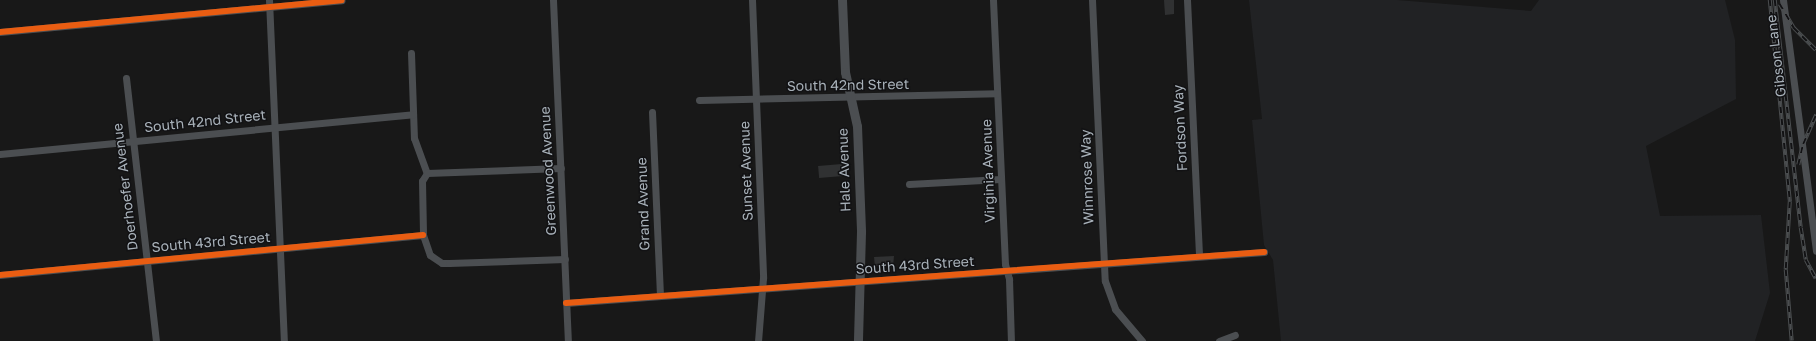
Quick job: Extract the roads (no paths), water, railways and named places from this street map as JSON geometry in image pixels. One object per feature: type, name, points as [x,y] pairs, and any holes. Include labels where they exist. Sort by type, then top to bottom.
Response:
[{"type":"street","points":[[269,0],[284,341]]},
{"type":"street","points":[[0,32],[342,0]]},
{"type":"street","name":"Greenwood Avenue","points":[[553,0],[568,341]]},
{"type":"street","name":"Sunset Avenue","points":[[752,0],[762,288],[758,341]]},
{"type":"street","name":"Hale Avenue","points":[[842,0],[845,72],[856,116],[858,171],[858,341]]},
{"type":"street","name":"Virginia Avenue","points":[[993,0],[1001,179],[1011,341]]},
{"type":"street","name":"Winnrose Way","points":[[1092,0],[1105,281],[1115,309],[1142,341]]},
{"type":"street","name":"Fordson Way","points":[[1187,0],[1198,256]]},
{"type":"street","name":"Gibson Lane","points":[[1783,0],[1816,251]]},
{"type":"street","points":[[411,53],[415,142],[427,173]]},
{"type":"street","name":"Doerhoefer Avenue","points":[[126,78],[156,341]]},
{"type":"street","name":"South 42nd Street","points":[[699,100],[852,99],[997,93]]},
{"type":"street","name":"Grand Avenue","points":[[652,112],[660,296]]},
{"type":"street","name":"South 42nd Street","points":[[0,154],[413,114]]},
{"type":"street","points":[[427,173],[560,168]]},
{"type":"street","points":[[427,173],[422,181],[423,235],[427,250],[433,259],[450,263],[565,258]]},
{"type":"street","points":[[909,184],[1001,179]]},
{"type":"street","name":"South 43rd Street","points":[[0,275],[423,235]]},
{"type":"street","name":"South 43rd Street","points":[[566,303],[1264,252]]},
{"type":"street","points":[[1219,341],[1235,335]]},
{"type":"railway","points":[[1770,0],[1790,202],[1786,270],[1792,341]]},
{"type":"railway","points":[[1775,0],[1801,228],[1806,260],[1816,279]]},
{"type":"railway","points":[[1780,4],[1794,28],[1816,50]]},
{"type":"railway","points":[[1798,165],[1803,144],[1816,115]]}]
